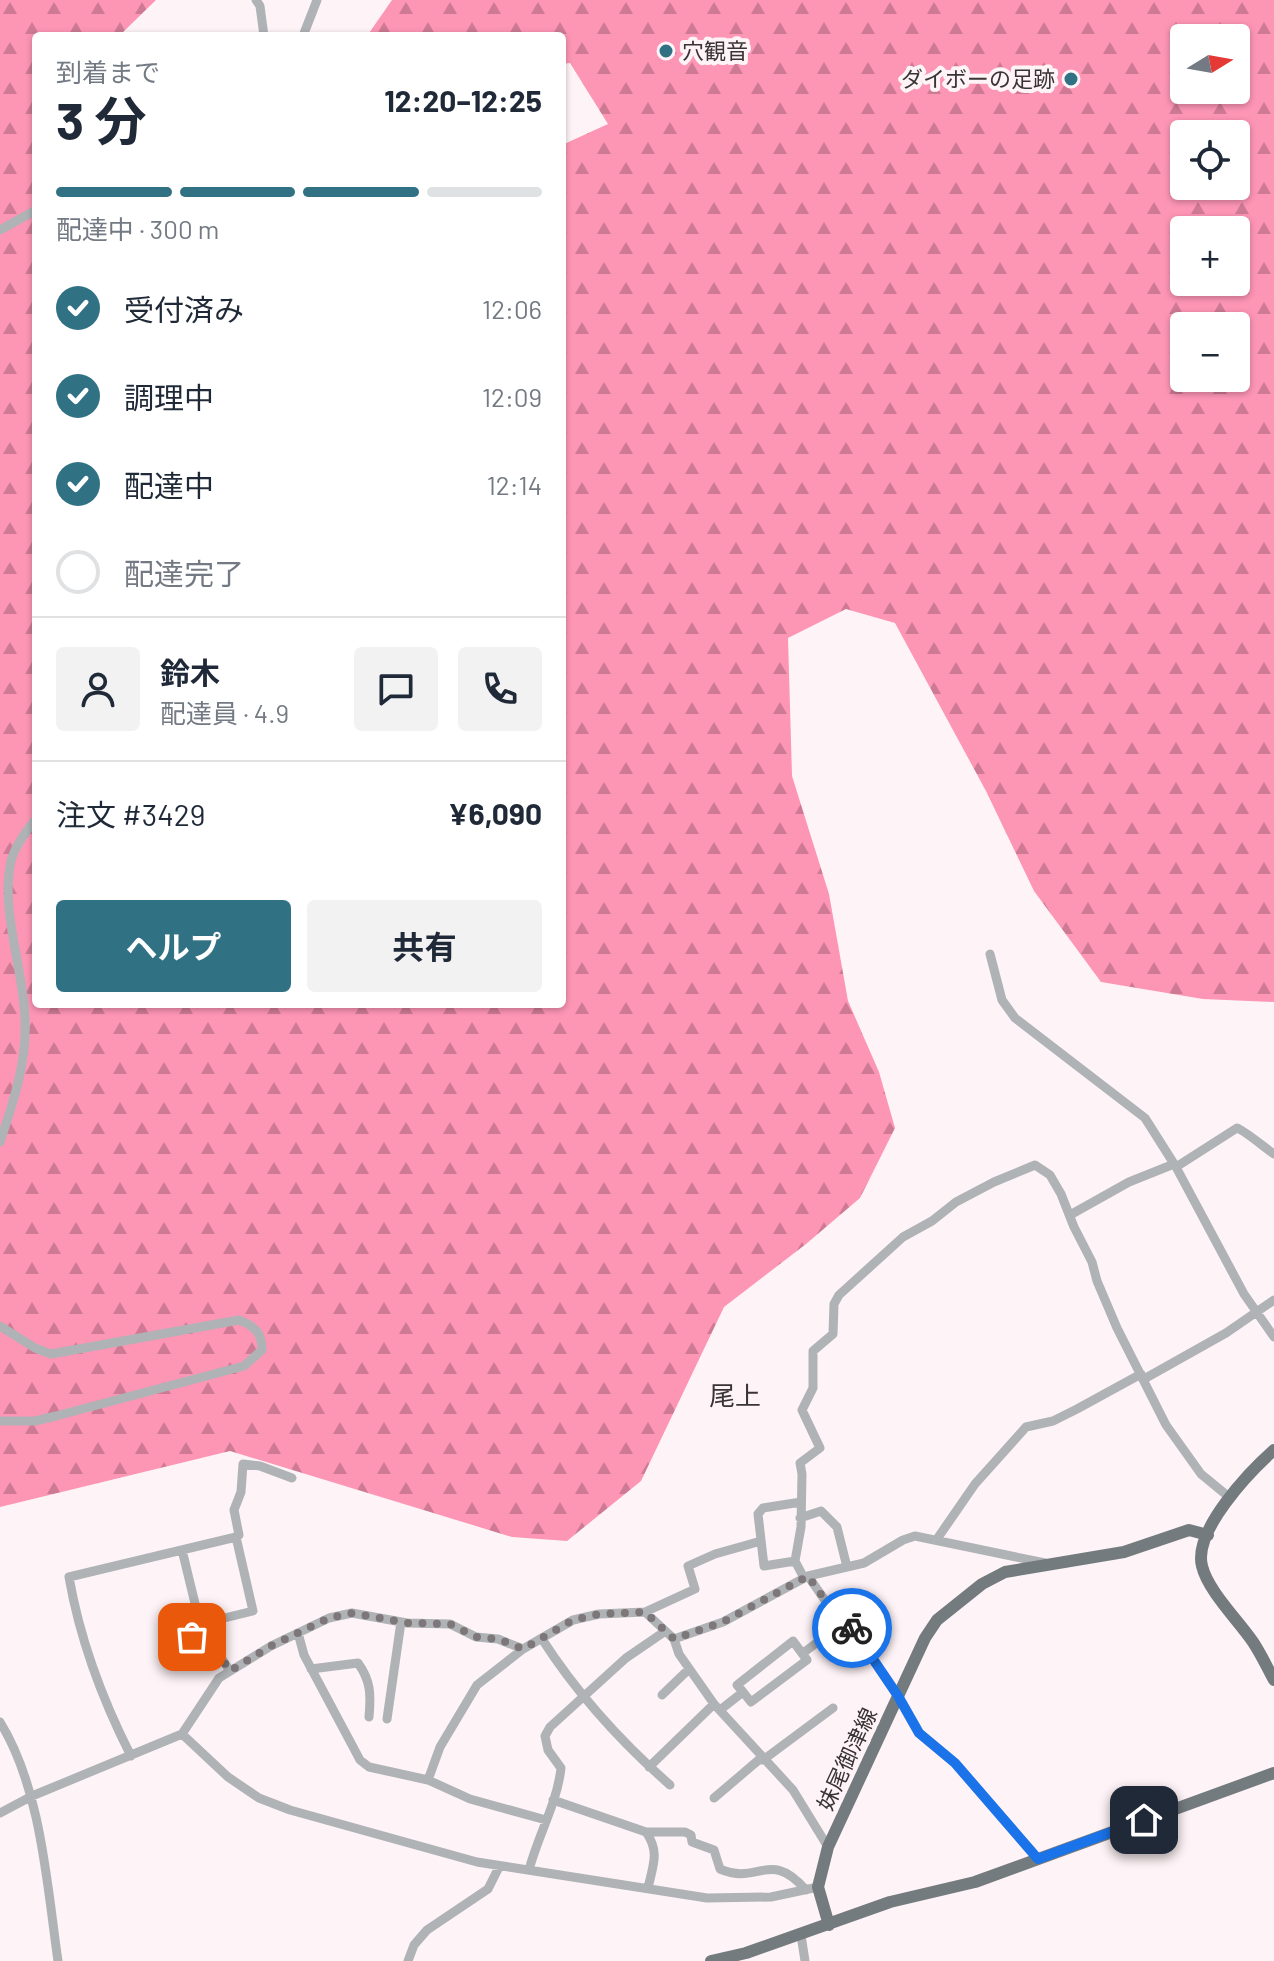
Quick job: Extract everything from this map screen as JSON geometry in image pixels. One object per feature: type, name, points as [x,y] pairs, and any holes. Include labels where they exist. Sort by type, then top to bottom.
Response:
[{"type":"main road","points":[[1274,1450],[1238,1484],[1229,1497],[1208,1535],[1201,1562],[1205,1577],[1254,1644],[1274,1680]]},
{"type":"main road","name":"妹尾御津線","points":[[812,1888],[925,1638],[937,1620],[995,1576],[1046,1563],[1124,1552],[1189,1530],[1208,1535]]},
{"type":"main road","points":[[711,1961],[801,1935],[890,1902],[975,1882],[1274,1773]]},
{"type":"main road","points":[[812,1888],[829,1925]]},
{"type":"street","points":[[256,0],[260,6],[263,32]]},
{"type":"street","points":[[305,32],[317,0]]},
{"type":"street","points":[[0,230],[32,212]]},
{"type":"street","points":[[0,1142],[23,1060],[25,1021],[6,892],[11,860],[32,824]]},
{"type":"street","points":[[990,954],[1002,1000],[1015,1018],[1145,1118],[1175,1166],[1255,1312],[1274,1337]]},
{"type":"street","points":[[1070,1215],[1129,1182],[1175,1166],[1237,1128],[1274,1154]]},
{"type":"street","points":[[1038,1859],[955,1763],[919,1733],[898,1696],[846,1621],[829,1606],[795,1561],[801,1502],[800,1463],[820,1448],[814,1431],[802,1414],[813,1388],[811,1358],[817,1345],[833,1334],[834,1304],[839,1295],[903,1237],[932,1221],[956,1202],[1035,1165],[1043,1168],[1053,1180],[1070,1215],[1117,1328],[1166,1425],[1210,1483],[1229,1497]]},
{"type":"street","points":[[937,1539],[975,1484],[1026,1427],[1053,1421],[1142,1377],[1226,1333],[1274,1300]]},
{"type":"street","points":[[0,1326],[35,1348],[51,1354],[239,1320],[257,1330],[262,1339],[262,1350],[244,1366],[45,1419],[0,1421]]},
{"type":"street","points":[[230,1671],[220,1656],[192,1637],[192,1629],[200,1624],[253,1611],[236,1537],[239,1535],[234,1510],[241,1492],[243,1464],[260,1466],[292,1478]]},
{"type":"street","points":[[795,1561],[764,1566],[758,1514],[760,1510],[801,1502]]},
{"type":"street","points":[[800,1518],[821,1511],[837,1527],[847,1567]]},
{"type":"street","points":[[674,1639],[733,1617],[806,1577],[864,1563],[915,1536],[1046,1563]]},
{"type":"street","points":[[131,1756],[105,1703],[75,1615],[69,1577],[236,1537]]},
{"type":"street","points":[[428,1780],[440,1747],[477,1685],[523,1649],[573,1620],[599,1614],[645,1612],[695,1589],[688,1566],[715,1554],[761,1541]]},
{"type":"street","points":[[182,1550],[200,1624]]},
{"type":"street","points":[[645,1612],[674,1639],[679,1654],[717,1707],[793,1790],[828,1847]]},
{"type":"street","points":[[0,1813],[32,1796],[182,1734],[219,1678],[329,1618],[352,1613],[401,1622],[450,1624],[476,1637],[498,1639],[523,1649]]},
{"type":"street","points":[[803,1653],[846,1621]]},
{"type":"street","points":[[387,1719],[401,1622]]},
{"type":"street","points":[[529,1870],[536,1842],[559,1785],[561,1768],[548,1750],[545,1736],[550,1727],[626,1658],[664,1632]]},
{"type":"street","points":[[298,1633],[311,1669],[360,1760],[369,1767],[428,1780],[470,1799],[546,1820]]},
{"type":"street","points":[[542,1639],[568,1679],[626,1747],[670,1785]]},
{"type":"street","points":[[793,1641],[803,1653],[807,1660],[751,1702],[737,1685],[793,1641]]},
{"type":"street","points":[[311,1669],[358,1663],[368,1676],[372,1694],[369,1717]]},
{"type":"street","points":[[662,1695],[689,1669]]},
{"type":"street","points":[[649,1767],[717,1707],[743,1692]]},
{"type":"street","points":[[714,1798],[833,1708]]},
{"type":"street","points":[[0,1722],[13,1743],[32,1796],[58,1961]]},
{"type":"street","points":[[182,1734],[228,1777],[259,1798],[290,1810],[499,1867],[707,1898],[771,1897],[812,1888]]},
{"type":"street","points":[[0,1748],[13,1743]]},
{"type":"street","points":[[553,1800],[646,1832],[685,1832],[691,1835],[692,1842],[714,1850],[720,1869],[727,1872],[748,1874],[781,1869],[812,1888]]},
{"type":"street","points":[[646,1832],[654,1844],[655,1853],[648,1888]]},
{"type":"street","points":[[408,1961],[414,1945],[427,1930],[488,1889],[499,1867]]},
{"type":"street","points":[[801,1935],[805,1961]]},
{"type":"green space","points":[[0,0],[156,0],[123,32],[32,32],[32,1008],[566,1008],[566,143],[608,124],[570,63],[566,64],[566,32],[370,32],[392,0],[1274,0],[1274,1002],[1203,999],[1101,982],[1034,891],[986,791],[895,623],[846,609],[788,638],[792,776],[829,894],[848,1001],[879,1072],[895,1128],[860,1198],[724,1307],[641,1481],[567,1541],[512,1537],[230,1451],[0,1507]]},
{"type":"way so far","points":[[192,1637],[220,1656],[230,1671],[271,1646],[329,1618],[352,1613],[407,1623],[450,1624],[476,1637],[498,1639],[523,1649],[573,1620],[599,1614],[645,1612],[674,1639],[723,1622],[808,1576],[829,1606],[852,1628]]},
{"type":"place","name":"穴観音","points":[[666,51]]},
{"type":"place","name":"ダイボーの足跡","points":[[1071,79]]},
{"type":"district","name":"尾上","points":[[735,1396]]},
{"type":"route","points":[[852,1628],[919,1733],[955,1763],[1038,1859],[1144,1820]]}]
